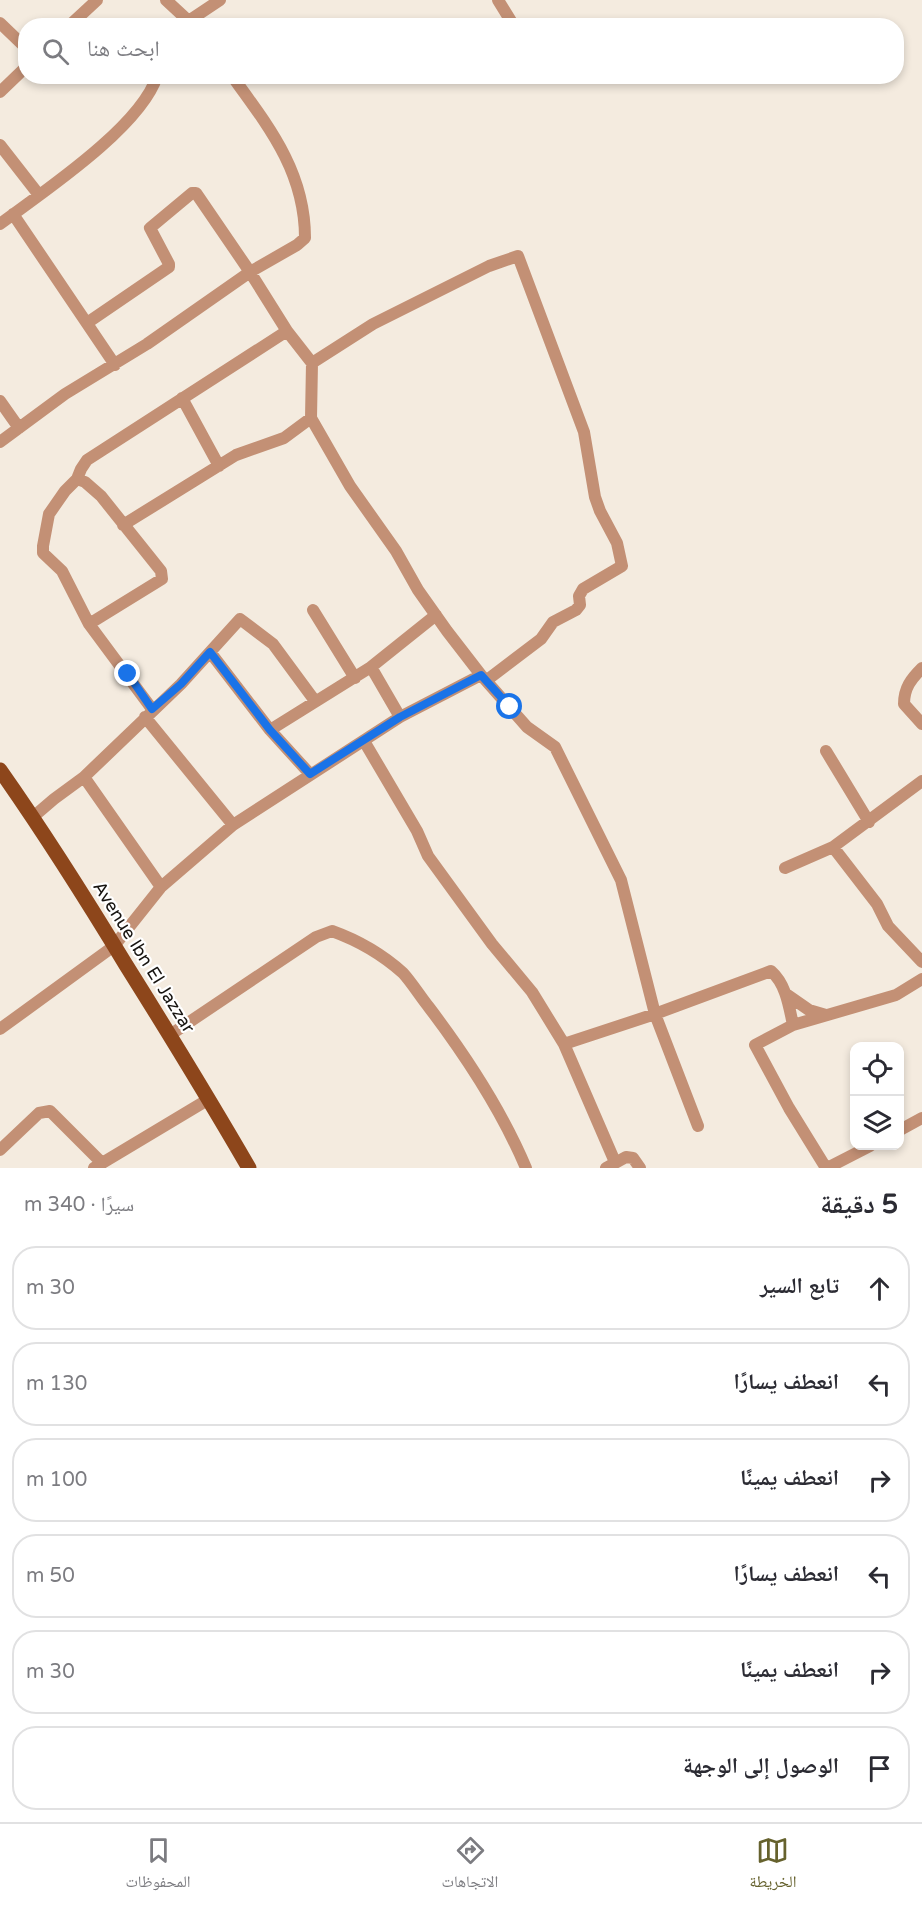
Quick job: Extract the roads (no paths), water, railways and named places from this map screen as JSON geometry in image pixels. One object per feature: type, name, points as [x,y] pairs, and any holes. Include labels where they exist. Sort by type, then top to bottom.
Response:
[{"type":"main road","name":"Avenue Ibn El Jazzar","points":[[0,770],[33,818],[170,1035],[249,1168]]},
{"type":"street","points":[[78,18],[98,0]]},
{"type":"street","points":[[165,0],[186,18]]},
{"type":"street","points":[[198,18],[220,0]]},
{"type":"street","points":[[498,0],[509,18]]},
{"type":"street","points":[[0,22],[18,40]]},
{"type":"street","points":[[0,92],[18,75]]},
{"type":"street","points":[[0,224],[93,154],[133,116],[151,92],[154,84]]},
{"type":"street","points":[[0,442],[64,394],[115,365],[250,272],[305,238],[305,219],[297,181],[262,118],[238,84]]},
{"type":"street","points":[[0,145],[39,195]]},
{"type":"street","points":[[87,323],[169,267],[150,228],[192,193],[198,194],[287,331],[312,363],[310,418],[350,486],[396,551],[436,615],[484,677],[527,727],[555,747],[621,880],[656,1014],[698,1126]]},
{"type":"street","points":[[13,214],[115,365]]},
{"type":"street","points":[[2,1023],[114,946],[161,887],[233,825],[400,717],[484,677],[541,639],[553,622],[576,610],[580,604],[579,596],[583,589],[622,566],[617,543],[595,497],[584,432],[518,256],[489,266],[373,324],[312,363]]},
{"type":"street","points":[[233,825],[149,713],[89,624],[62,571],[43,553],[43,549],[49,514],[65,491],[77,479],[87,459],[287,331]]},
{"type":"street","points":[[182,398],[219,466]]},
{"type":"street","points":[[0,401],[19,428]]},
{"type":"street","points":[[123,525],[236,454],[284,438],[310,418]]},
{"type":"street","points":[[77,479],[85,482],[101,496],[161,571],[162,579],[89,624]]},
{"type":"street","points":[[313,610],[355,678]]},
{"type":"street","points":[[270,730],[371,667],[436,615]]},
{"type":"street","points":[[33,818],[84,777],[181,684],[238,620],[242,619],[273,644],[315,701]]},
{"type":"street","points":[[210,652],[270,730],[310,774]]},
{"type":"street","points":[[371,667],[400,717]]},
{"type":"street","points":[[922,668],[912,678],[904,692],[904,704],[922,724]]},
{"type":"street","points":[[364,741],[417,831],[428,856],[492,944],[532,992],[564,1044],[611,1165],[630,1157],[640,1168]]},
{"type":"street","points":[[826,751],[868,822]]},
{"type":"street","points":[[84,777],[161,887]]},
{"type":"street","points":[[784,868],[833,847],[922,781]]},
{"type":"street","points":[[833,847],[877,904],[888,926],[922,962]]},
{"type":"street","points":[[170,1035],[315,937],[332,931],[354,939],[403,974],[445,1028],[502,1117],[514,1138],[526,1168]]},
{"type":"street","points":[[564,1044],[656,1014],[771,971],[777,976],[786,994],[793,1025]]},
{"type":"street","points":[[862,1150],[826,1168],[754,1045],[793,1025],[896,995],[922,979]]},
{"type":"street","points":[[786,994],[809,1010],[827,1016]]},
{"type":"street","points":[[0,1150],[39,1113],[50,1111],[98,1165],[209,1099]]},
{"type":"street","points":[[904,1128],[922,1118]]}]
